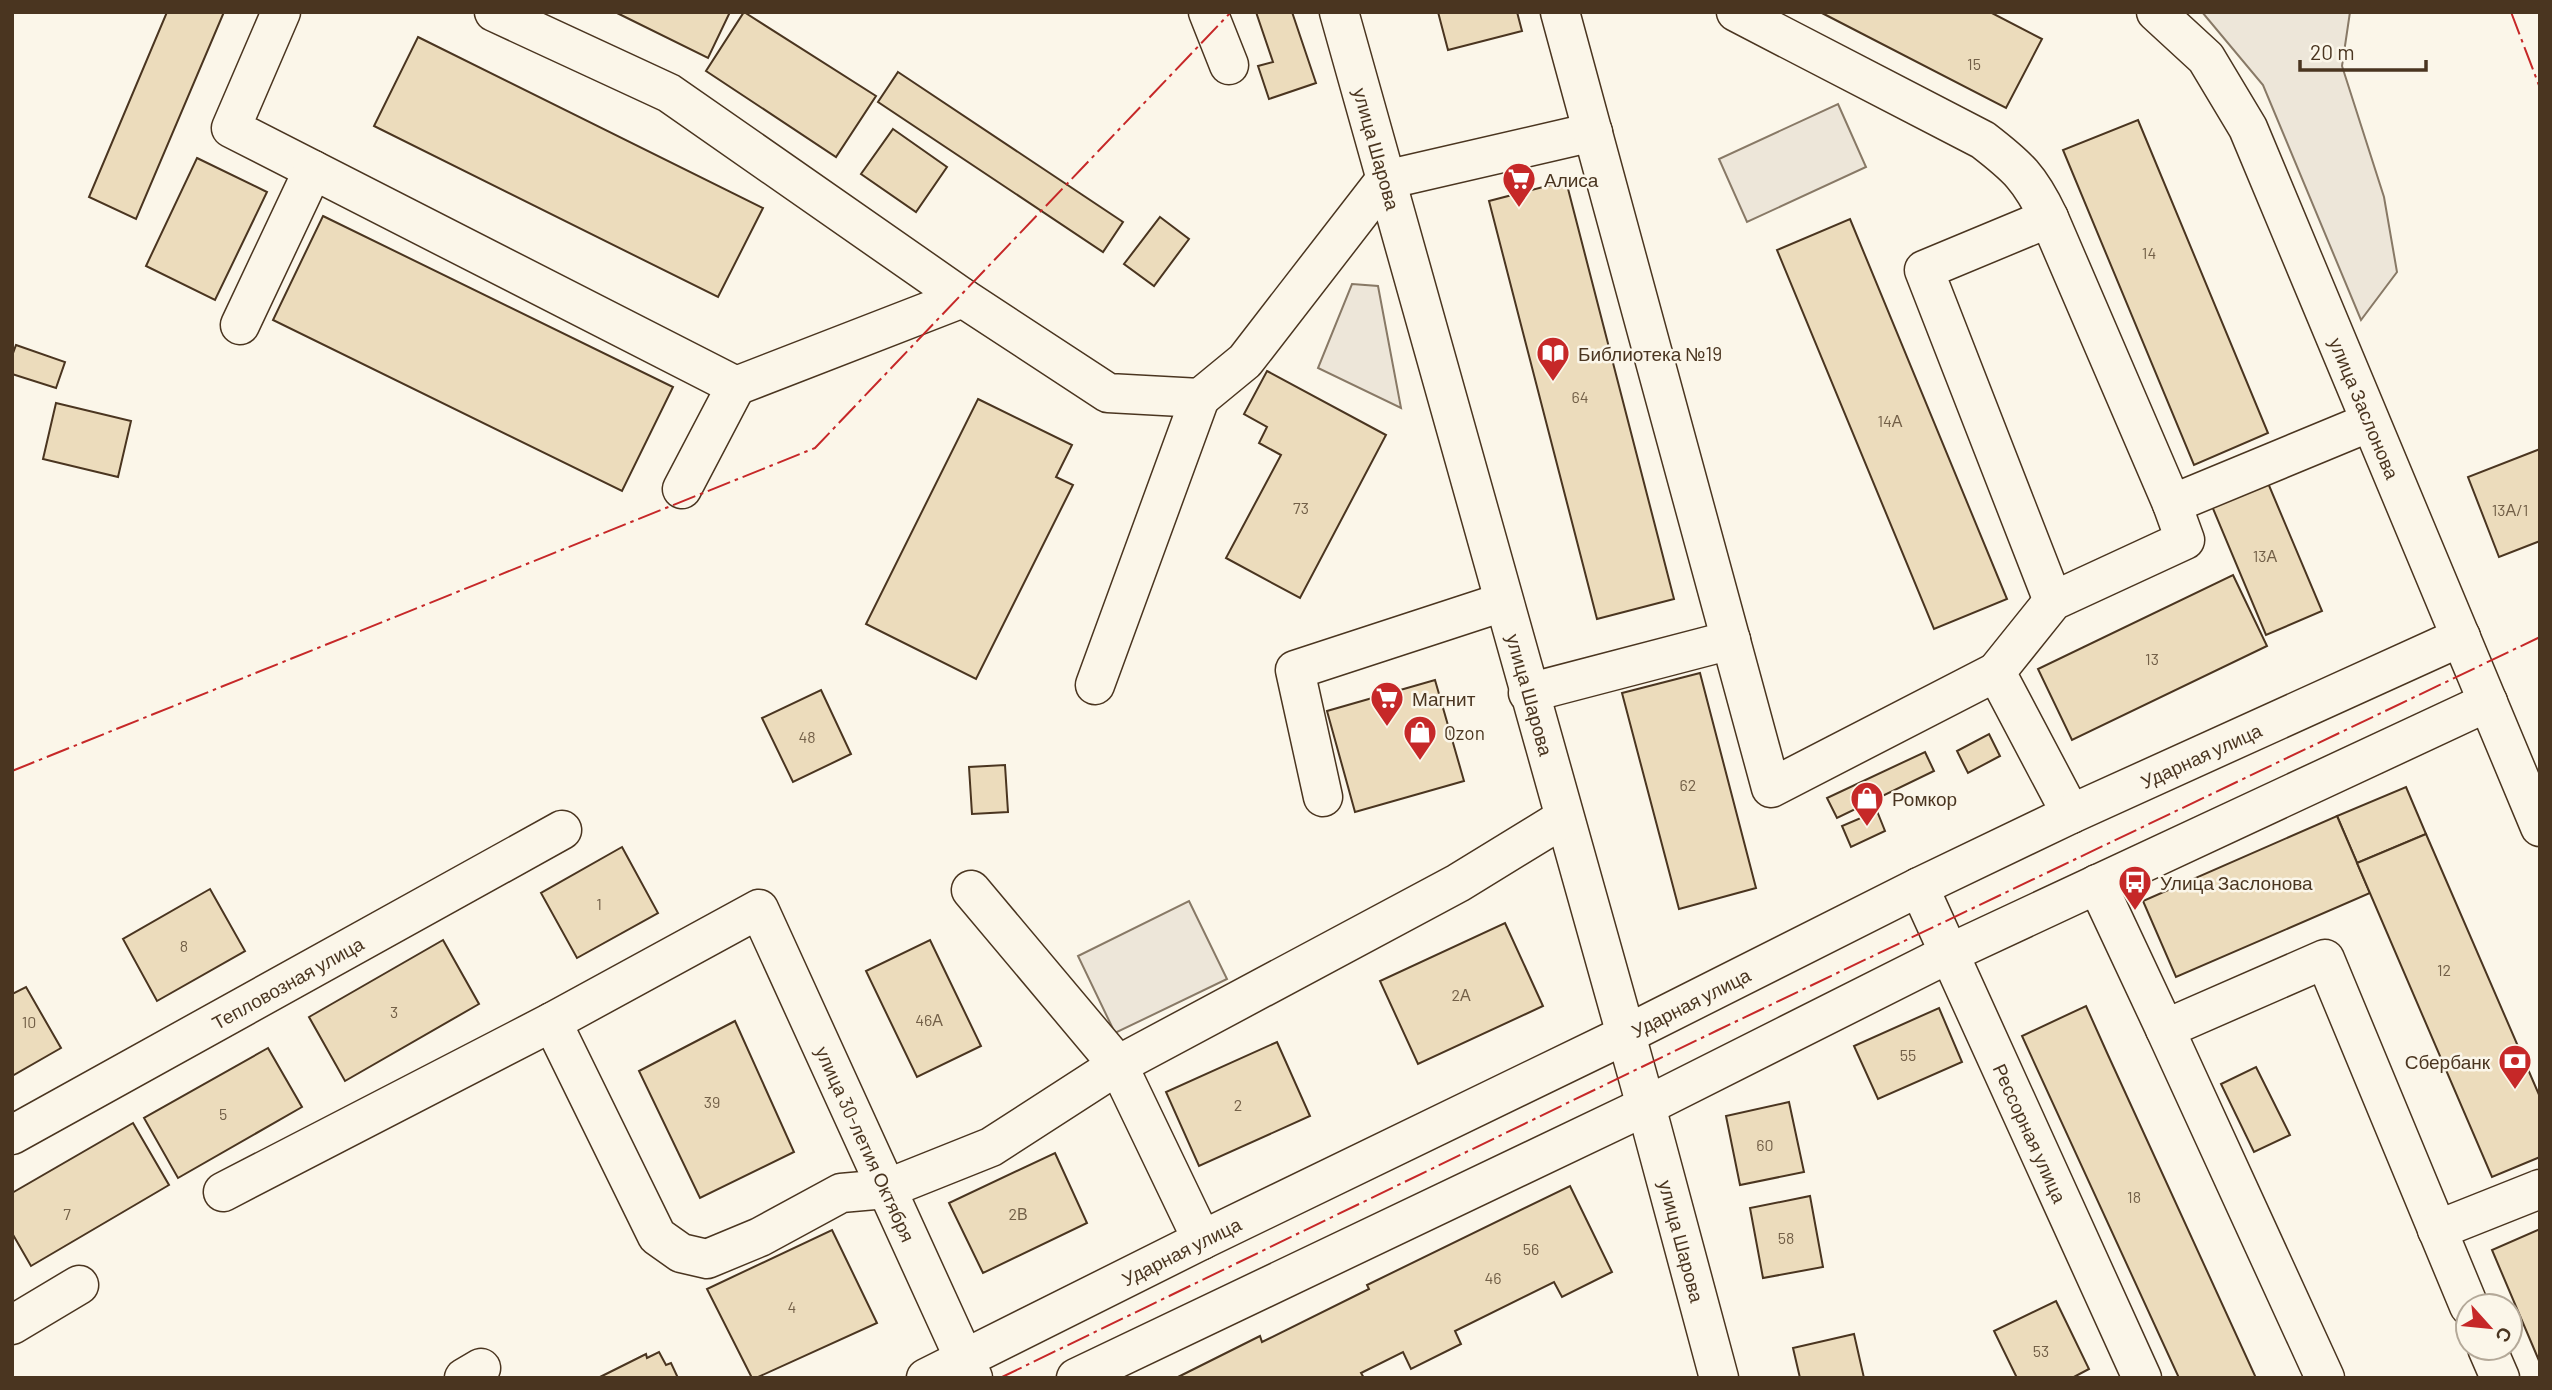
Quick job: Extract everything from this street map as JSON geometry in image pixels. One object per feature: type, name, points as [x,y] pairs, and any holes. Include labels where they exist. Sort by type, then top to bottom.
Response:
[{"type":"street","points":[[282,12],[231,128],[736,386]]},
{"type":"street","points":[[494,12],[669,93],[963,298],[1108,393],[1200,398]]},
{"type":"street","points":[[1208,12],[1229,65]]},
{"type":"street","name":"улица Шарова","points":[[1339,12],[1646,1106],[1719,1378]]},
{"type":"street","points":[[1560,12],[1771,788],[1996,672],[2053,601],[2185,540],[2035,188],[2015,165],[1983,140],[1736,12]]},
{"type":"street","name":"улица Заслонова","points":[[2156,12],[2206,58],[2248,128],[2540,827]]},
{"type":"street","points":[[1095,685],[1200,398],[1245,361],[1385,180],[1593,132]]},
{"type":"street","points":[[240,324],[313,170]]},
{"type":"street","points":[[2049,218],[1924,270],[2053,601]]},
{"type":"street","points":[[682,489],[736,386],[963,298]]},
{"type":"street","points":[[2172,505],[2370,422]]},
{"type":"street","points":[[1323,797],[1295,670],[1503,602]]},
{"type":"street","name":"Ударная улица","points":[[926,1378],[968,1368],[1202,1240],[1625,1035],[1919,887],[2071,814],[2461,637]]},
{"type":"street","points":[[1528,693],[1731,640]]},
{"type":"street","points":[[1996,672],[2071,814]]},
{"type":"street","points":[[1076,1378],[1646,1106],[1950,953],[2488,702]]},
{"type":"street","points":[[223,1192],[552,1022],[657,1237],[681,1254],[707,1259],[760,1237],[841,1193],[886,1189],[990,1147],[1118,1065],[1458,883],[1564,818]]},
{"type":"street","name":"Тепловозная улица","points":[[12,1135],[562,830]]},
{"type":"street","points":[[2097,884],[2325,1378]]},
{"type":"street","name":"Рессорная улица","points":[[1919,887],[2142,1378]]},
{"type":"street","points":[[971,890],[1118,1065],[1202,1240]]},
{"type":"street","name":"улица 30-летия Октября","points":[[552,1022],[759,909],[968,1368]]},
{"type":"street","points":[[2165,1029],[2325,959],[2463,1292]]},
{"type":"street","points":[[2437,1230],[2540,1189]]},
{"type":"street","points":[[12,1325],[79,1285]]},
{"type":"shaded area","points":[[2202,12],[2350,12],[2342,66],[2384,197],[2397,272],[2361,320],[2263,85]]},
{"type":"shaded area","points":[[1838,104],[1866,167],[1747,222],[1719,159]]},
{"type":"shaded area","points":[[1352,284],[1378,286],[1401,408],[1318,368]]},
{"type":"shaded area","points":[[1189,901],[1227,979],[1115,1033],[1078,956]]},
{"type":"building","points":[[167,12],[224,12],[136,219],[89,197]]},
{"type":"building","points":[[615,12],[730,12],[708,58]]},
{"type":"building","points":[[744,12],[876,96],[836,157],[706,71]]},
{"type":"building","points":[[1256,12],[1292,12],[1316,83],[1269,99],[1258,66],[1273,62]]},
{"type":"building","points":[[1438,12],[1517,12],[1522,31],[1448,50]]},
{"type":"building","points":[[1820,12],[1990,12],[2042,39],[2006,108]]},
{"type":"building","points":[[418,37],[763,208],[718,297],[374,126]]},
{"type":"building","points":[[898,72],[1123,222],[1103,252],[878,102]]},
{"type":"building","points":[[2138,120],[2268,433],[2194,465],[2063,150]]},
{"type":"building","points":[[893,129],[947,167],[916,212],[861,174]]},
{"type":"building","points":[[197,158],[267,192],[215,300],[146,266]]},
{"type":"building","points":[[1566,181],[1674,599],[1597,619],[1489,201]]},
{"type":"building","points":[[323,216],[673,387],[622,491],[273,320]]},
{"type":"building","points":[[1160,217],[1189,239],[1154,286],[1124,264]]},
{"type":"building","points":[[1850,219],[2007,599],[1934,629],[1777,250]]},
{"type":"building","points":[[16,345],[65,362],[56,388],[12,374],[12,356]]},
{"type":"building","points":[[1267,371],[1386,435],[1300,598],[1226,558],[1281,455],[1259,443],[1267,427],[1244,414]]},
{"type":"building","points":[[978,399],[1072,445],[1056,477],[1073,485],[976,679],[866,624]]},
{"type":"building","points":[[56,403],[131,421],[118,477],[43,459]]},
{"type":"building","points":[[2540,449],[2540,541],[2499,557],[2468,477]]},
{"type":"building","points":[[2265,476],[2322,611],[2266,635],[2209,499]]},
{"type":"building","points":[[2233,575],[2267,646],[2072,740],[2038,669]]},
{"type":"building","points":[[1700,673],[1756,888],[1679,909],[1622,693]]},
{"type":"building","points":[[1435,680],[1464,781],[1355,812],[1327,711]]},
{"type":"building","points":[[821,690],[851,754],[793,782],[762,718]]},
{"type":"building","points":[[1989,734],[2000,756],[1968,773],[1957,751]]},
{"type":"building","points":[[1925,752],[1934,771],[1837,818],[1827,798]]},
{"type":"building","points":[[1005,765],[1008,812],[972,814],[969,767]]},
{"type":"building","points":[[2406,787],[2426,834],[2357,863],[2337,816]]},
{"type":"building","points":[[1877,811],[1885,831],[1851,847],[1842,826]]},
{"type":"building","points":[[2337,816],[2370,893],[2176,977],[2143,901]]},
{"type":"building","points":[[2426,834],[2540,1097],[2540,1157],[2492,1177],[2357,863]]},
{"type":"building","points":[[622,847],[658,913],[577,958],[541,893]]},
{"type":"building","points":[[210,889],[245,951],[157,1001],[123,939]]},
{"type":"building","points":[[1505,923],[1543,1006],[1418,1064],[1380,981]]},
{"type":"building","points":[[443,940],[479,1004],[345,1081],[309,1017]]},
{"type":"building","points":[[930,940],[981,1046],[917,1077],[866,971]]},
{"type":"building","points":[[26,987],[61,1048],[12,1076],[12,994]]},
{"type":"building","points":[[2086,1006],[2256,1378],[2179,1378],[2022,1036]]},
{"type":"building","points":[[1939,1008],[1962,1062],[1878,1099],[1854,1046]]},
{"type":"building","points":[[735,1021],[794,1152],[700,1198],[639,1071]]},
{"type":"building","points":[[1277,1042],[1310,1116],[1199,1166],[1166,1092]]},
{"type":"building","points":[[268,1048],[302,1107],[178,1178],[144,1118]]},
{"type":"building","points":[[2256,1067],[2290,1135],[2254,1152],[2221,1084]]},
{"type":"building","points":[[1789,1102],[1804,1172],[1740,1185],[1726,1116]]},
{"type":"building","points":[[133,1123],[169,1185],[31,1266],[12,1233],[12,1193]]},
{"type":"building","points":[[1055,1153],[1087,1223],[983,1273],[949,1203]]},
{"type":"building","points":[[1570,1186],[1612,1272],[1562,1297],[1554,1282],[1455,1331],[1461,1344],[1411,1369],[1403,1352],[1361,1373],[1364,1378],[1176,1378],[1260,1336],[1262,1342],[1369,1289],[1367,1285]]},
{"type":"building","points":[[1810,1196],[1823,1267],[1763,1278],[1750,1208]]},
{"type":"building","points":[[2540,1229],[2540,1363],[2524,1325],[2524,1292],[2510,1292],[2492,1250]]},
{"type":"building","points":[[832,1230],[877,1323],[752,1378],[707,1289]]},
{"type":"building","points":[[2056,1301],[2089,1369],[2072,1378],[2017,1378],[1994,1331]]},
{"type":"building","points":[[1854,1334],[1864,1378],[1800,1378],[1793,1348]]},
{"type":"building","points":[[659,1352],[666,1365],[671,1363],[678,1378],[598,1378],[646,1354],[647,1358]]},
{"type":"power","points":[[12,771],[815,448],[1231,12]]},
{"type":"power","points":[[2511,12],[2540,88]]},
{"type":"power","points":[[1000,1378],[1716,1031],[2540,637]]},
{"type":"place","name":"Алиса","points":[[1519,209]]},
{"type":"place","name":"Библиотека №19","points":[[1553,383]]},
{"type":"place","name":"Магнит","points":[[1387,728]]},
{"type":"place","name":"Ozon","points":[[1420,762]]},
{"type":"place","name":"Ромкор","points":[[1867,828]]},
{"type":"place","name":"Улица Заслонова","points":[[2135,912]]},
{"type":"place","name":"Сбербанк","points":[[2515,1091]]}]
